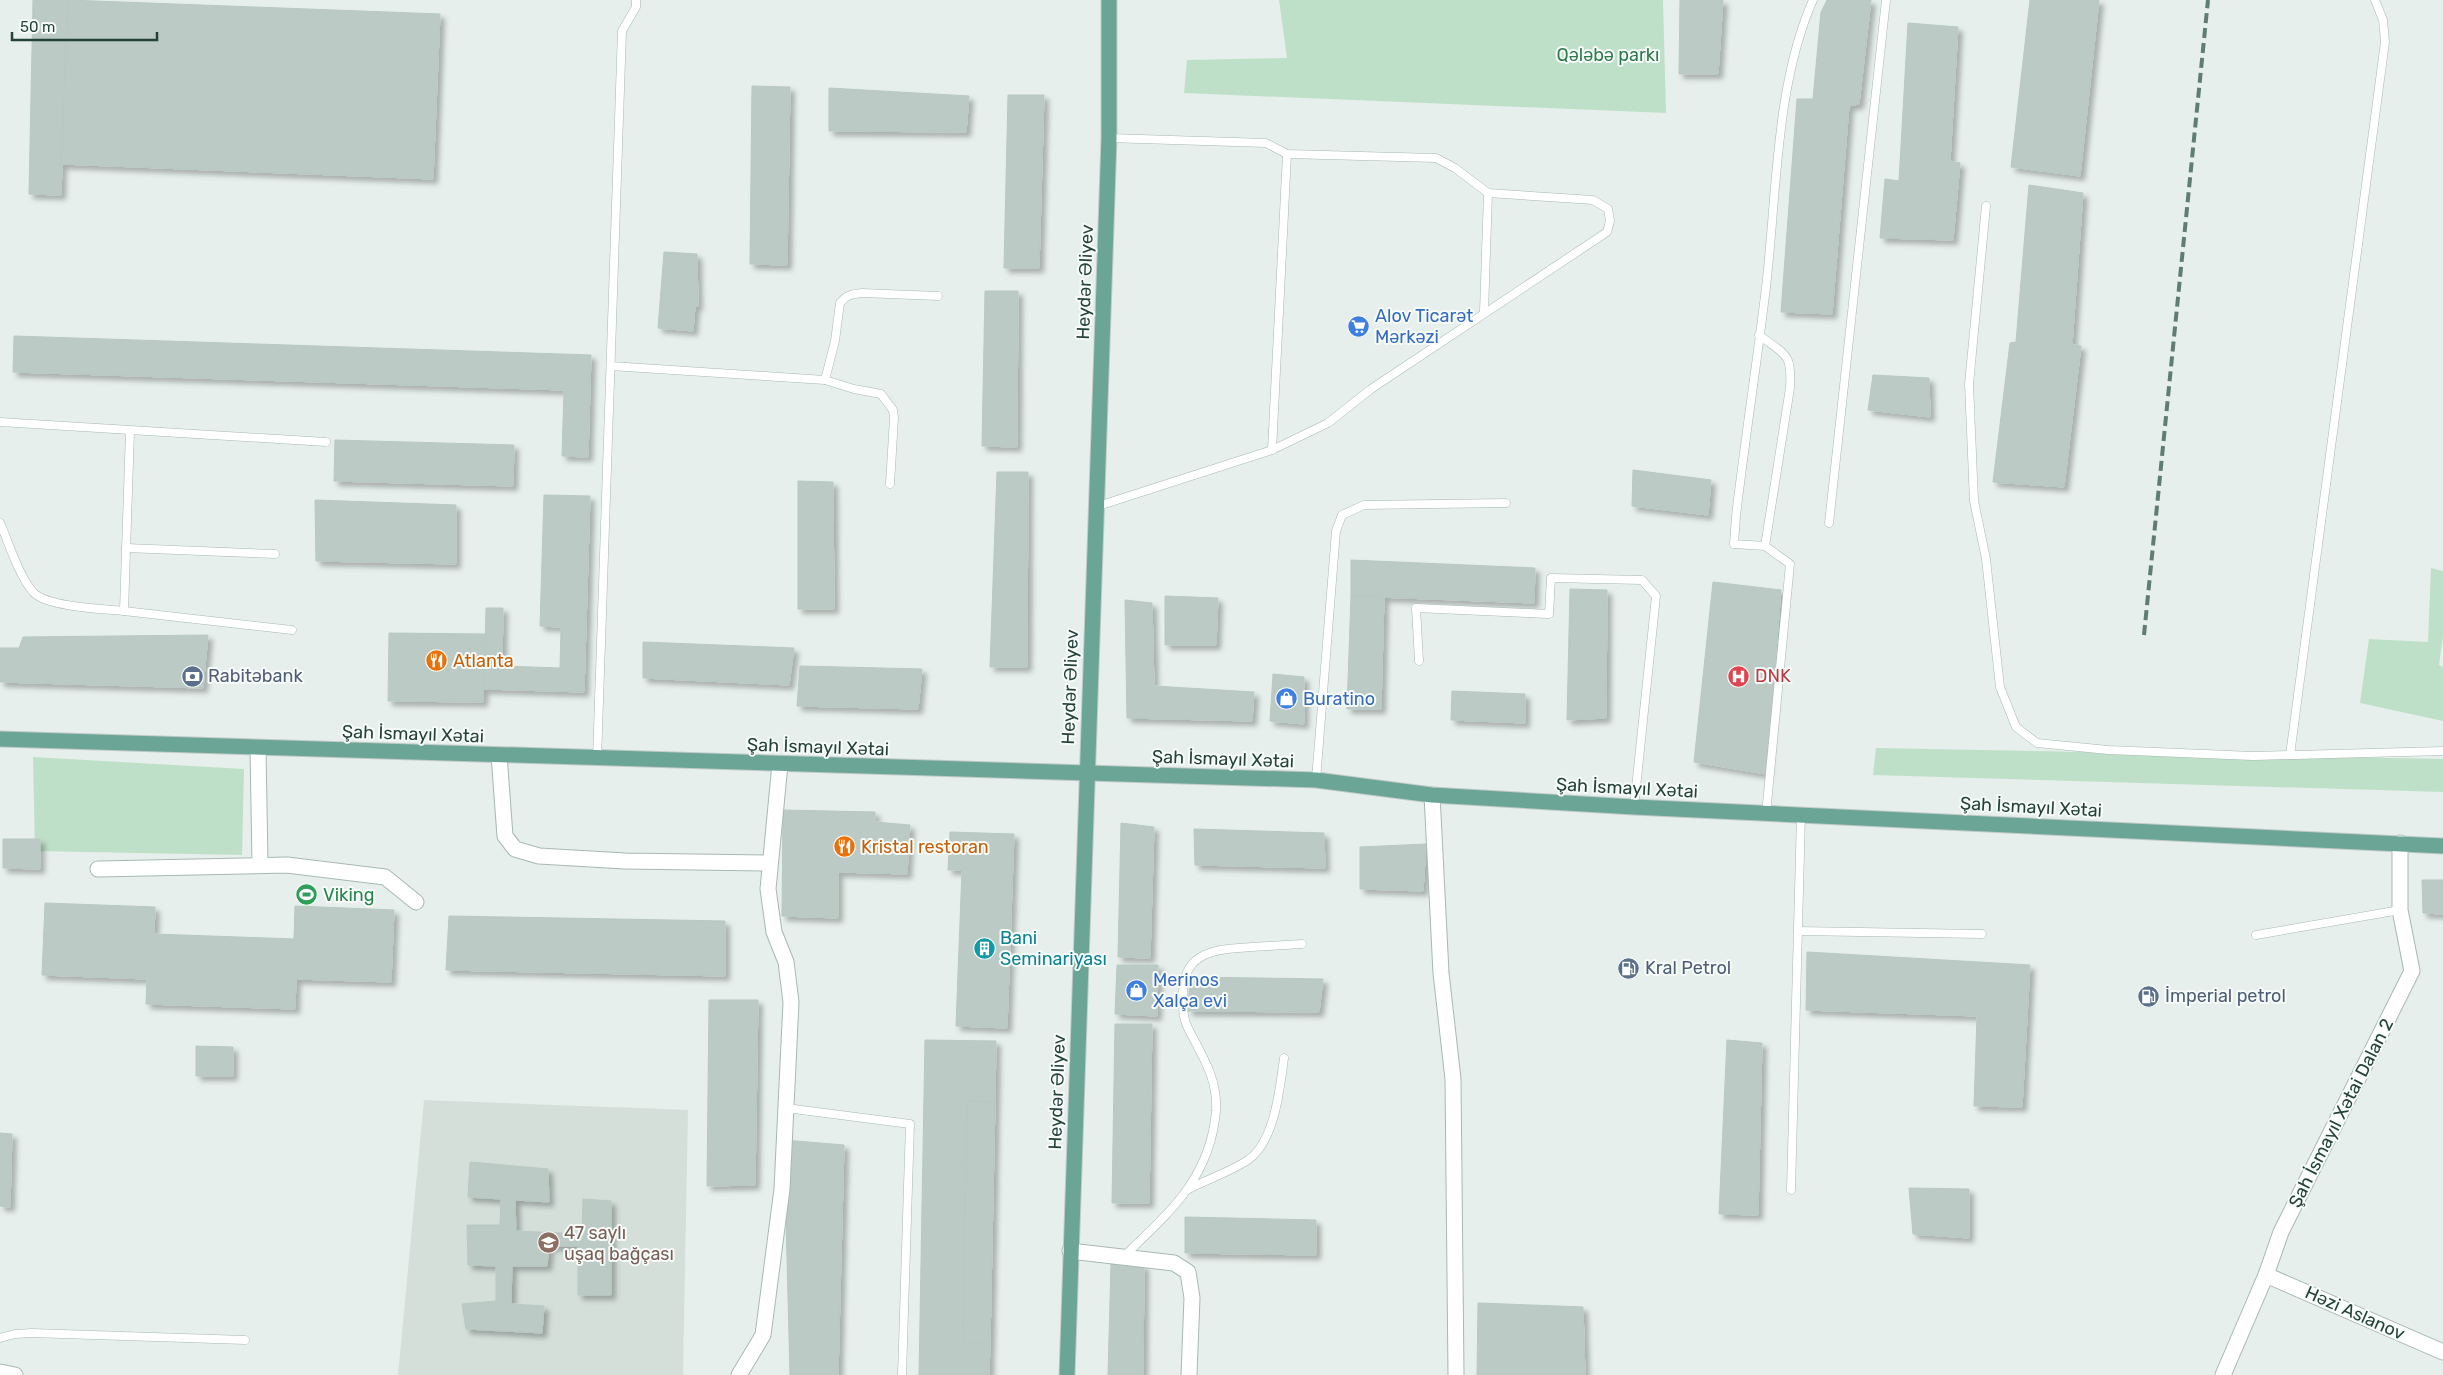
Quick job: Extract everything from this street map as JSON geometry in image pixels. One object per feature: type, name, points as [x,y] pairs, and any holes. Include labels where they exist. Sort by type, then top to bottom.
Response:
[{"type":"main road","name":"Heydər Əliyev","points":[[1066,1375],[1109,138],[1110,0]]},
{"type":"main road","name":"Şah İsmayıl Xətai","points":[[0,739],[1316,780],[1432,795],[1634,808],[2443,846]]},
{"type":"street","points":[[258,748],[260,865]]},
{"type":"street","points":[[499,755],[506,836],[515,849],[539,856],[624,861],[769,863]]},
{"type":"street","points":[[739,1375],[763,1335],[782,1189],[791,1002],[786,962],[774,932],[768,889],[780,764]]},
{"type":"street","points":[[1432,795],[1441,972],[1453,1079],[1456,1375]]},
{"type":"street","name":"Şah İsmayıl Xətai Dalan 2","points":[[2223,1375],[2266,1275],[2281,1232],[2412,971],[2400,910],[2400,843]]},
{"type":"street","points":[[98,870],[231,868],[287,865],[385,878],[416,902]]},
{"type":"street","points":[[1070,1251],[1174,1263],[1188,1272],[1192,1298],[1190,1375]]},
{"type":"street","name":"Həzi Aslanov","points":[[2266,1275],[2443,1352]]},
{"type":"street","points":[[0,1372],[15,1375]]},
{"type":"lane","points":[[597,759],[622,31],[636,7],[636,0]]},
{"type":"lane","points":[[1766,814],[1790,564],[1765,546],[1734,544],[1766,286],[1782,119],[1803,24],[1813,0]]},
{"type":"lane","points":[[1829,523],[1886,0]]},
{"type":"lane","points":[[2290,755],[2385,42],[2383,20],[2375,0]]},
{"type":"lane","points":[[1095,507],[1272,450],[1328,423],[1371,389],[1484,312],[1607,232],[1610,221],[1608,210],[1601,203],[1593,200],[1488,193],[1455,168],[1436,158],[1287,154],[1266,143],[1109,138]]},
{"type":"lane","points":[[1272,450],[1287,154]]},
{"type":"lane","points":[[1484,312],[1488,193]]},
{"type":"lane","points":[[1986,206],[1970,384],[1974,501],[1986,559],[2000,687],[2016,726],[2037,743],[2099,749],[2252,756],[2443,751]]},
{"type":"lane","points":[[825,380],[835,342],[840,303],[844,298],[850,294],[862,293],[938,296]]},
{"type":"lane","points":[[1759,335],[1788,357],[1791,366],[1790,388],[1765,546]]},
{"type":"lane","points":[[611,366],[825,380],[854,389],[881,394],[890,403],[894,418],[890,484]]},
{"type":"lane","points":[[0,422],[326,442]]},
{"type":"lane","points":[[124,611],[130,431]]},
{"type":"lane","points":[[1316,780],[1336,531],[1342,514],[1364,505],[1506,503]]},
{"type":"lane","points":[[0,523],[24,577],[35,594],[56,603],[292,630]]},
{"type":"lane","points":[[126,548],[275,554]]},
{"type":"lane","points":[[1419,661],[1416,608],[1550,614],[1551,578],[1642,580],[1656,596],[1634,808]]},
{"type":"lane","points":[[1792,1190],[1801,816]]},
{"type":"lane","points":[[2256,935],[2400,910]]},
{"type":"lane","points":[[1798,931],[1982,934]]},
{"type":"lane","points":[[1123,1257],[1173,1209],[1189,1189],[1200,1172],[1209,1145],[1216,1111],[1215,1088],[1210,1068],[1186,1024],[1183,992],[1187,972],[1204,954],[1218,949],[1302,944]]},
{"type":"lane","points":[[1189,1189],[1249,1159],[1265,1138],[1279,1102],[1284,1058]]},
{"type":"lane","points":[[786,1108],[910,1124],[902,1375]]},
{"type":"lane","points":[[0,1338],[15,1334],[32,1333],[245,1340]]},
{"type":"shaded area","name":"47 saylı uşaq bağçası","points":[[424,1100],[688,1110],[683,1375],[398,1375]]},
{"type":"green space","name":"Qələbə parkı","points":[[1279,0],[1663,0],[1666,113],[1184,93],[1187,60],[1287,58]]},
{"type":"green space","points":[[2431,568],[2443,571],[2443,636],[2439,665],[2443,667],[2443,721],[2360,703],[2369,639],[2428,642]]},
{"type":"green space","points":[[1876,748],[2443,759],[2443,792],[1873,775]]},
{"type":"green space","points":[[33,757],[244,769],[242,855],[35,851]]},
{"type":"building","points":[[33,0],[68,0],[61,195],[29,194]]},
{"type":"building","points":[[68,0],[440,14],[433,179],[61,164]]},
{"type":"building","points":[[1680,0],[1723,0],[1718,74],[1679,74]]},
{"type":"building","points":[[1827,0],[1871,0],[1859,104],[1849,106],[1832,314],[1781,312],[1797,99],[1813,99],[1821,12]]},
{"type":"building","points":[[2030,0],[2099,0],[2080,176],[2011,167]]},
{"type":"building","points":[[1908,23],[1958,27],[1950,161],[1960,163],[1953,240],[1880,238],[1885,179],[1899,181]]},
{"type":"building","points":[[752,86],[790,87],[787,265],[750,264]]},
{"type":"building","points":[[829,88],[969,96],[966,132],[829,131]]},
{"type":"building","points":[[1008,95],[1044,95],[1039,268],[1004,268]]},
{"type":"building","points":[[2029,185],[2083,193],[2072,345],[2081,346],[2064,487],[1993,482],[2010,343],[2016,342]]},
{"type":"building","points":[[664,252],[697,254],[698,306],[695,306],[693,331],[658,328]]},
{"type":"building","points":[[985,291],[1018,291],[1017,447],[982,446]]},
{"type":"building","points":[[14,336],[591,355],[588,457],[562,456],[564,390],[13,372]]},
{"type":"building","points":[[1873,375],[1929,378],[1930,417],[1868,410]]},
{"type":"building","points":[[335,440],[514,445],[513,486],[334,481]]},
{"type":"building","points":[[1633,470],[1711,480],[1708,515],[1632,506]]},
{"type":"building","points":[[997,472],[1028,472],[1027,667],[990,667]]},
{"type":"building","points":[[798,481],[833,482],[834,609],[798,609]]},
{"type":"building","points":[[544,495],[590,496],[584,692],[484,689],[486,608],[503,608],[502,666],[560,668],[561,627],[540,626]]},
{"type":"building","points":[[315,500],[456,505],[456,564],[316,561]]},
{"type":"building","points":[[1351,560],[1535,568],[1534,603],[1351,596]]},
{"type":"building","name":"DNK","points":[[1713,582],[1781,590],[1766,774],[1694,762]]},
{"type":"building","points":[[1570,589],[1607,590],[1606,718],[1567,720]]},
{"type":"building","points":[[1165,596],[1218,598],[1216,645],[1165,645]]},
{"type":"building","points":[[1351,596],[1384,597],[1381,709],[1347,709]]},
{"type":"building","points":[[1125,600],[1152,603],[1154,686],[1254,692],[1252,721],[1127,718]]},
{"type":"building","name":"Atlanta","points":[[389,633],[486,634],[483,702],[388,701]]},
{"type":"building","points":[[208,635],[203,688],[0,682],[0,648],[19,648],[23,637]]},
{"type":"building","points":[[643,642],[794,648],[789,685],[643,678]]},
{"type":"building","points":[[800,666],[922,669],[918,709],[797,706]]},
{"type":"building","name":"Buratino","points":[[1273,674],[1304,677],[1304,724],[1270,721]]},
{"type":"building","points":[[1452,691],[1525,694],[1525,723],[1451,720]]},
{"type":"building","name":"Kristal restoran","points":[[783,810],[875,812],[875,822],[910,825],[907,874],[838,872],[838,918],[782,916]]},
{"type":"building","points":[[1121,823],[1154,827],[1150,958],[1118,957]]},
{"type":"building","points":[[1194,829],[1324,833],[1325,868],[1195,865]]},
{"type":"building","name":"Bani Seminariyası","points":[[950,832],[1014,834],[1007,1028],[956,1026],[962,870],[948,870]]},
{"type":"building","points":[[3,839],[40,839],[40,869],[3,868]]},
{"type":"building","points":[[1426,844],[1423,891],[1360,889],[1360,847]]},
{"type":"building","points":[[2422,880],[2443,880],[2443,914],[2423,913]]},
{"type":"building","points":[[45,903],[155,907],[154,934],[294,939],[295,906],[394,910],[391,982],[296,979],[295,1009],[146,1004],[147,979],[42,975]]},
{"type":"building","points":[[449,916],[725,921],[725,976],[446,970]]},
{"type":"building","points":[[1807,952],[2030,965],[2022,1107],[1974,1106],[1977,1016],[1806,1010]]},
{"type":"building","name":"Merinos Xalça evi","points":[[1117,965],[1158,965],[1157,1016],[1115,1014]]},
{"type":"building","points":[[1190,977],[1323,979],[1319,1012],[1188,1011]]},
{"type":"building","points":[[709,1000],[758,1000],[755,1185],[707,1186]]},
{"type":"building","points":[[1115,1024],[1152,1024],[1149,1203],[1112,1203]]},
{"type":"building","points":[[925,1040],[996,1041],[995,1102],[967,1101],[963,1343],[990,1343],[989,1375],[919,1375]]},
{"type":"building","points":[[1727,1040],[1762,1043],[1758,1215],[1719,1214]]},
{"type":"building","points":[[196,1046],[233,1047],[233,1076],[196,1076]]},
{"type":"building","points":[[967,1101],[995,1102],[990,1343],[963,1343]]},
{"type":"building","points":[[0,1133],[12,1134],[10,1207],[0,1206]]},
{"type":"building","points":[[784,1140],[844,1145],[838,1375],[790,1375]]},
{"type":"building","points":[[470,1162],[548,1169],[549,1202],[515,1200],[516,1231],[582,1234],[583,1199],[611,1201],[611,1295],[578,1295],[578,1246],[549,1246],[547,1266],[512,1266],[511,1304],[544,1306],[542,1333],[466,1329],[462,1304],[496,1301],[496,1266],[468,1265],[467,1225],[500,1225],[501,1199],[468,1197]]},
{"type":"building","points":[[1909,1188],[1969,1189],[1969,1238],[1913,1234]]},
{"type":"building","points":[[1185,1217],[1316,1220],[1316,1255],[1185,1253]]},
{"type":"building","points":[[1111,1264],[1144,1265],[1143,1375],[1108,1375]]},
{"type":"building","points":[[1478,1303],[1583,1307],[1585,1375],[1477,1375]]},
{"type":"railway","points":[[2144,635],[2208,0]]},
{"type":"place","name":"Alov Ticarət Mərkəzi","points":[[1359,326]]},
{"type":"place","name":"Atlanta","points":[[437,661]]},
{"type":"place","name":"Rabitəbank","points":[[192,676]]},
{"type":"place","name":"DNK","points":[[1739,676]]},
{"type":"place","name":"Buratino","points":[[1287,699]]},
{"type":"place","name":"Kristal restoran","points":[[845,847]]},
{"type":"place","name":"Viking","points":[[307,895]]},
{"type":"place","name":"Bani Seminariyası","points":[[984,948]]},
{"type":"place","name":"Kral Petrol","points":[[1629,968]]},
{"type":"place","name":"Merinos Xalça evi","points":[[1137,990]]},
{"type":"place","name":"İmperial petrol","points":[[2149,996]]},
{"type":"place","name":"47 saylı uşaq bağçası","points":[[548,1243]]}]
